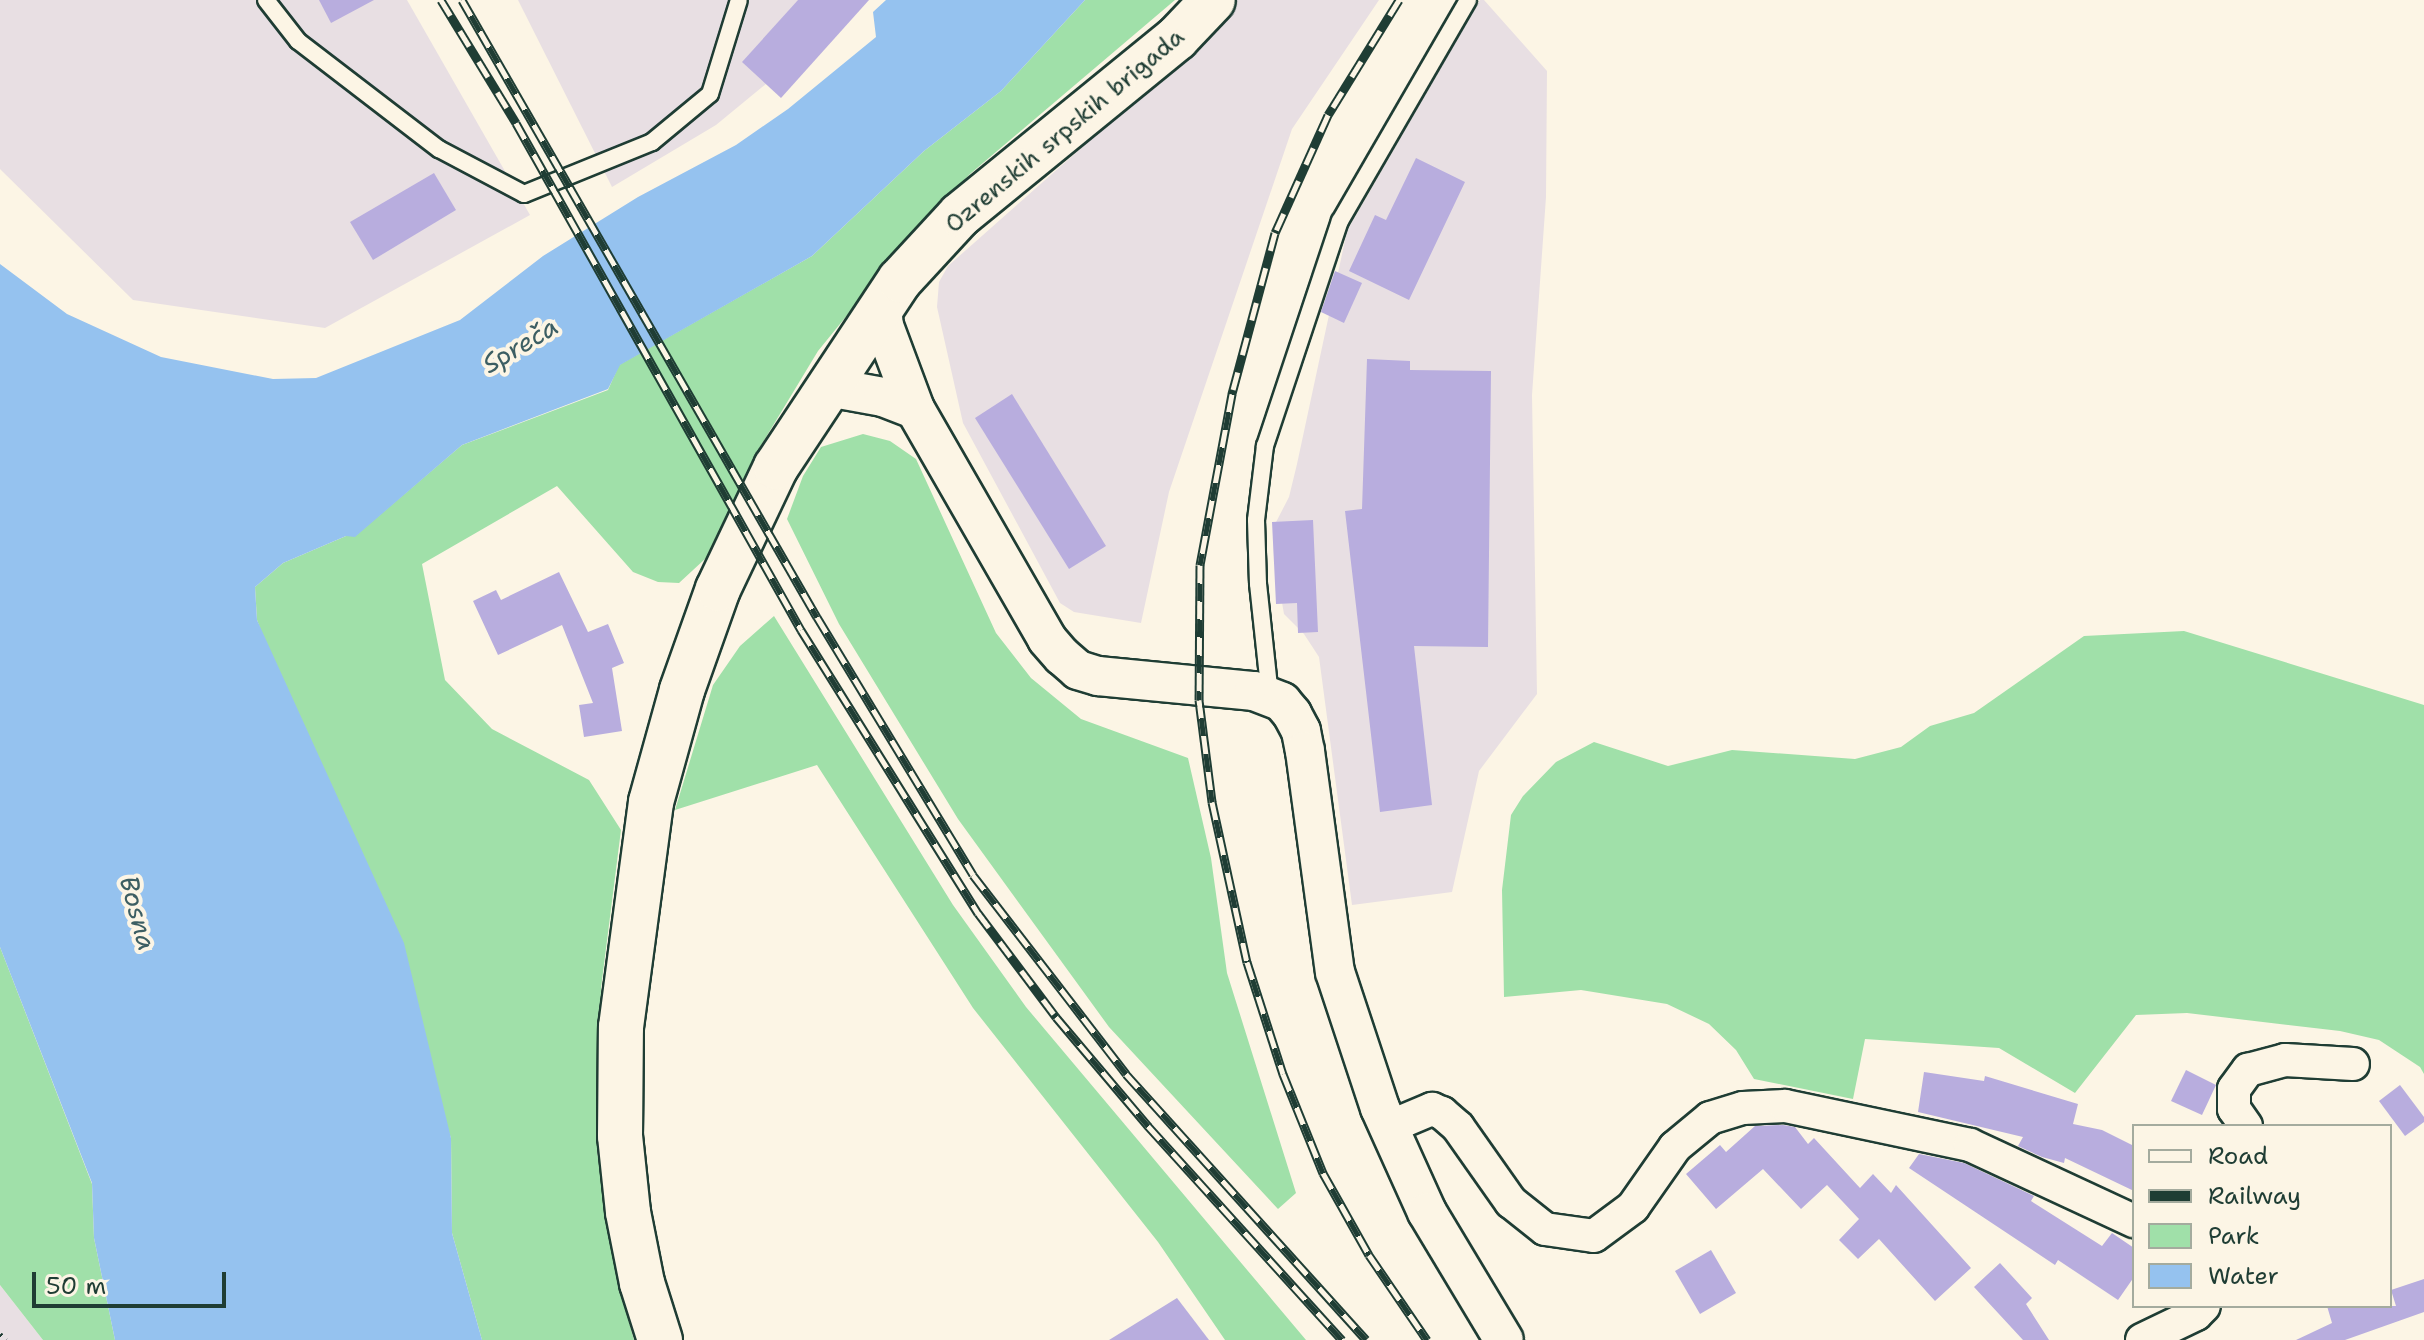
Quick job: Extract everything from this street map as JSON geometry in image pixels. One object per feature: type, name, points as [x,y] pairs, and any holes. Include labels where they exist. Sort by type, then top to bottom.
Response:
[{"type":"main road","name":"Ozrenskih srpskih brigada","points":[[660,1340],[642,1283],[628,1212],[620,1136],[621,1027],[651,802],[682,690],[718,589],[776,467],[882,305],[960,215],[1177,38],[1213,0]]},
{"type":"street","points":[[882,305],[884,326],[915,409],[1047,639],[1078,670],[1144,683],[1235,688],[1270,696],[1282,702],[1301,731],[1335,972],[1389,1127],[1427,1212],[1504,1340]]},
{"type":"street","points":[[828,387],[883,397],[915,409]]},
{"type":"street","points":[[2245,1124],[2234,1109],[2234,1089],[2248,1070],[2285,1060],[2353,1064]]},
{"type":"street","points":[[1389,1127],[1432,1109],[1442,1113],[1458,1127],[1511,1202],[1545,1229],[1594,1236],[1633,1207],[1675,1147],[1710,1118],[1743,1108],[1785,1106],[1970,1145],[2132,1220]]},
{"type":"street","points":[[2142,1340],[2206,1308]]},
{"type":"lane","points":[[266,0],[298,41],[439,149],[524,194],[652,142],[710,94],[739,0]]},
{"type":"lane","points":[[1270,696],[1258,584],[1256,520],[1265,446],[1340,221],[1468,0]]},
{"type":"path","points":[[0,1334],[6,1340]]},
{"type":"shaded area","points":[[0,0],[407,0],[530,215],[325,328],[133,300],[0,169]]},
{"type":"shaded area","points":[[518,0],[868,0],[716,125],[612,187]]},
{"type":"shaded area","points":[[1237,0],[1379,0],[1292,129],[1169,492],[1141,623],[1074,612],[1060,603],[963,423],[937,307],[939,282],[948,266],[1199,44]]},
{"type":"shaded area","points":[[1480,0],[1484,0],[1547,71],[1546,197],[1532,395],[1537,694],[1479,771],[1452,892],[1352,905],[1319,657],[1304,634],[1284,614],[1274,557],[1273,528],[1289,497],[1347,231]]},
{"type":"shaded area","points":[[0,1285],[43,1340],[0,1340]]},
{"type":"green space","points":[[1085,0],[1175,0],[970,174],[918,228],[818,351],[760,447],[732,534],[679,583],[658,582],[633,572],[557,486],[422,564],[445,680],[492,729],[589,780],[621,830],[601,988],[597,1151],[616,1275],[634,1340],[482,1340],[452,1233],[451,1138],[257,620],[255,587],[283,563],[346,536],[355,536],[462,445],[608,390],[619,365],[812,256],[924,151],[1001,91]]},
{"type":"green space","points":[[863,434],[890,441],[916,459],[996,633],[1031,678],[1081,719],[1188,758],[1211,858],[1227,973],[1296,1193],[1278,1209],[1109,1027],[958,819],[839,624],[787,519],[803,476],[821,447]]},
{"type":"green space","points":[[774,616],[953,905],[1026,1007],[1306,1340],[1225,1340],[1158,1242],[973,1008],[817,765],[675,810],[713,685],[740,646]]},
{"type":"green space","points":[[2184,631],[2424,705],[2424,1074],[2420,1067],[2379,1040],[2340,1031],[2187,1013],[2136,1015],[2075,1093],[1999,1048],[1865,1039],[1853,1099],[1754,1079],[1736,1050],[1709,1024],[1667,1004],[1581,990],[1504,997],[1502,890],[1511,815],[1523,796],[1556,762],[1594,742],[1668,766],[1732,750],[1855,759],[1901,747],[1930,726],[1974,713],[2084,636]]},
{"type":"green space","points":[[0,947],[92,1184],[94,1238],[115,1340],[43,1340],[0,1285]]},
{"type":"water","points":[[886,0],[1085,0],[1001,91],[924,151],[812,256],[620,365],[608,389],[462,445],[355,537],[346,536],[283,563],[255,587],[257,620],[404,943],[451,1138],[452,1233],[482,1340],[115,1340],[94,1238],[92,1183],[0,947],[0,264],[67,314],[161,357],[273,379],[316,378],[460,320],[543,256],[638,197],[736,145],[788,109],[876,37],[873,12]]},
{"type":"building","points":[[319,0],[374,0],[331,23]]},
{"type":"building","points":[[798,0],[869,0],[781,98],[742,62]]},
{"type":"building","points":[[1416,158],[1465,182],[1409,300],[1349,271],[1375,215],[1386,220]]},
{"type":"building","points":[[434,173],[456,210],[373,260],[350,222]]},
{"type":"building","points":[[1335,271],[1362,283],[1344,323],[1321,312]]},
{"type":"building","points":[[1367,359],[1410,361],[1410,370],[1491,371],[1488,647],[1414,646],[1432,805],[1380,812],[1345,511],[1362,509]]},
{"type":"building","points":[[1012,394],[1106,546],[1069,569],[975,418]]},
{"type":"building","points":[[1313,520],[1318,632],[1298,633],[1297,603],[1276,604],[1272,522]]},
{"type":"building","points":[[559,572],[588,632],[608,624],[624,663],[612,668],[622,731],[584,737],[579,705],[593,703],[562,625],[498,655],[473,601],[496,590],[501,600]]},
{"type":"building","points":[[2186,1070],[2216,1085],[2202,1115],[2171,1101]]},
{"type":"building","points":[[1924,1072],[1984,1081],[1985,1076],[2078,1104],[2073,1124],[2102,1130],[2132,1145],[2132,1190],[2065,1158],[2064,1163],[2018,1146],[2023,1137],[1918,1112]]},
{"type":"building","points":[[2400,1085],[2424,1117],[2424,1122],[2405,1136],[2379,1101]]},
{"type":"building","points":[[1755,1126],[1795,1127],[1808,1144],[1814,1138],[1860,1188],[1873,1174],[1891,1193],[1896,1185],[1971,1268],[1935,1301],[1879,1239],[1858,1259],[1839,1240],[1859,1219],[1827,1185],[1801,1209],[1763,1169],[1716,1209],[1686,1174],[1720,1145],[1726,1152]]},
{"type":"building","points":[[1919,1154],[1964,1163],[2034,1196],[2031,1201],[2102,1246],[2112,1233],[2132,1247],[2132,1280],[2118,1300],[2058,1260],[2055,1265],[1909,1168]]},
{"type":"building","points":[[1711,1250],[1736,1293],[1700,1314],[1675,1271]]},
{"type":"building","points":[[2000,1263],[2032,1298],[2026,1304],[2049,1340],[2023,1340],[1974,1287]]},
{"type":"building","points":[[2424,1279],[2424,1312],[2345,1340],[2296,1340],[2332,1323],[2328,1308],[2396,1306],[2392,1290]]},
{"type":"building","points":[[1177,1298],[1209,1340],[1109,1340]]},
{"type":"railway","points":[[441,0],[516,123],[801,630],[978,913],[1056,1017],[1148,1126],[1342,1340]]},
{"type":"railway","points":[[462,0],[817,617],[973,875],[1126,1074],[1366,1340]]},
{"type":"railway","points":[[1399,0],[1328,115],[1275,233],[1232,394],[1200,565],[1199,700],[1212,802],[1247,962],[1283,1074],[1323,1173],[1369,1255],[1427,1340]]},
{"type":"water label","name":"Spreča","points":[[520,345]]},
{"type":"water label","name":"Bosna","points":[[138,913]]}]
